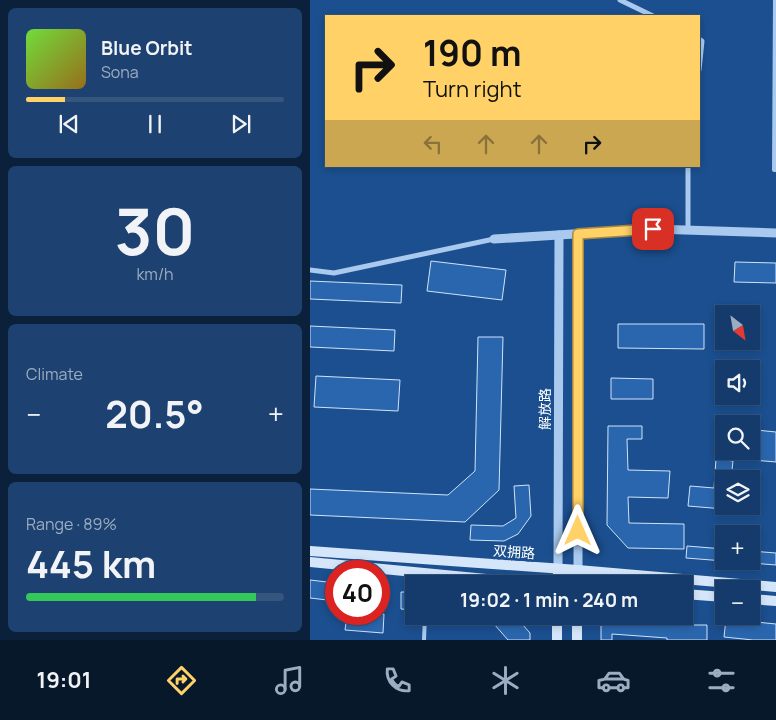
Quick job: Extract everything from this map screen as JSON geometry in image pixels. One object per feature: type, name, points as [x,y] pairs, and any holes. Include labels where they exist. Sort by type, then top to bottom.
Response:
[{"type":"main road","name":"双拥路","points":[[310,551],[578,570],[776,587]]},
{"type":"main road","name":"双拥路","points":[[310,562],[406,575]]},
{"type":"main road","name":"解放路","points":[[558,569],[558,575]]},
{"type":"main road","points":[[578,570],[578,575]]},
{"type":"main road","points":[[693,595],[715,596]]},
{"type":"main road","points":[[760,600],[776,601]]},
{"type":"main road","points":[[557,625],[557,640]]},
{"type":"main road","points":[[576,640],[577,625]]},
{"type":"street","points":[[620,0],[651,15]]},
{"type":"street","points":[[700,40],[702,41],[700,60]]},
{"type":"street","points":[[688,167],[688,230]]},
{"type":"street","points":[[310,270],[334,273],[494,239],[653,229],[776,233]]},
{"type":"street","points":[[578,234],[578,570]]},
{"type":"street","name":"解放路","points":[[558,569],[559,235]]},
{"type":"lane","points":[[775,0],[774,170],[776,170]]},
{"type":"lane","points":[[424,640],[425,625]]},
{"type":"building","points":[[431,261],[506,270],[502,300],[427,291]]},
{"type":"building","points":[[735,262],[776,263],[776,283],[734,282]]},
{"type":"building","points":[[310,281],[402,285],[401,303],[310,299]]},
{"type":"building","points":[[618,324],[704,324],[704,349],[618,348]]},
{"type":"building","points":[[310,326],[395,330],[394,351],[310,347]]},
{"type":"building","points":[[478,337],[503,337],[499,490],[465,522],[310,515],[310,489],[448,495],[475,471]]},
{"type":"building","points":[[316,376],[400,380],[398,411],[314,407]]},
{"type":"building","points":[[611,378],[653,379],[653,399],[611,399]]},
{"type":"building","points":[[608,426],[642,426],[642,439],[627,439],[628,470],[670,471],[668,498],[628,497],[629,523],[684,524],[684,549],[628,548],[607,525]]},
{"type":"building","points":[[760,430],[776,432],[776,462],[753,460],[760,460]]},
{"type":"building","points":[[716,460],[733,461],[732,470],[715,470]]},
{"type":"building","points":[[715,474],[715,508],[688,506],[690,486],[714,488]]},
{"type":"building","points":[[529,485],[531,516],[518,534],[504,541],[470,540],[471,525],[503,526],[516,518],[514,486]]},
{"type":"building","points":[[687,546],[715,548],[715,560],[686,558]]},
{"type":"building","points":[[760,552],[776,553],[776,565],[760,564]]},
{"type":"building","points":[[310,580],[325,582],[325,600],[310,598]]},
{"type":"building","points":[[401,592],[405,592],[405,609],[401,609]]},
{"type":"building","points":[[760,622],[776,624],[776,640],[724,637],[725,625],[760,625]]},
{"type":"building","points":[[346,625],[383,625],[383,633],[345,630]]},
{"type":"building","points":[[495,625],[523,625],[530,633],[530,640],[508,640]]},
{"type":"building","points":[[707,625],[707,640],[667,640],[667,638],[612,634],[612,640],[601,640],[601,626]]},
{"type":"route","points":[[578,531],[578,234],[653,229]]}]
